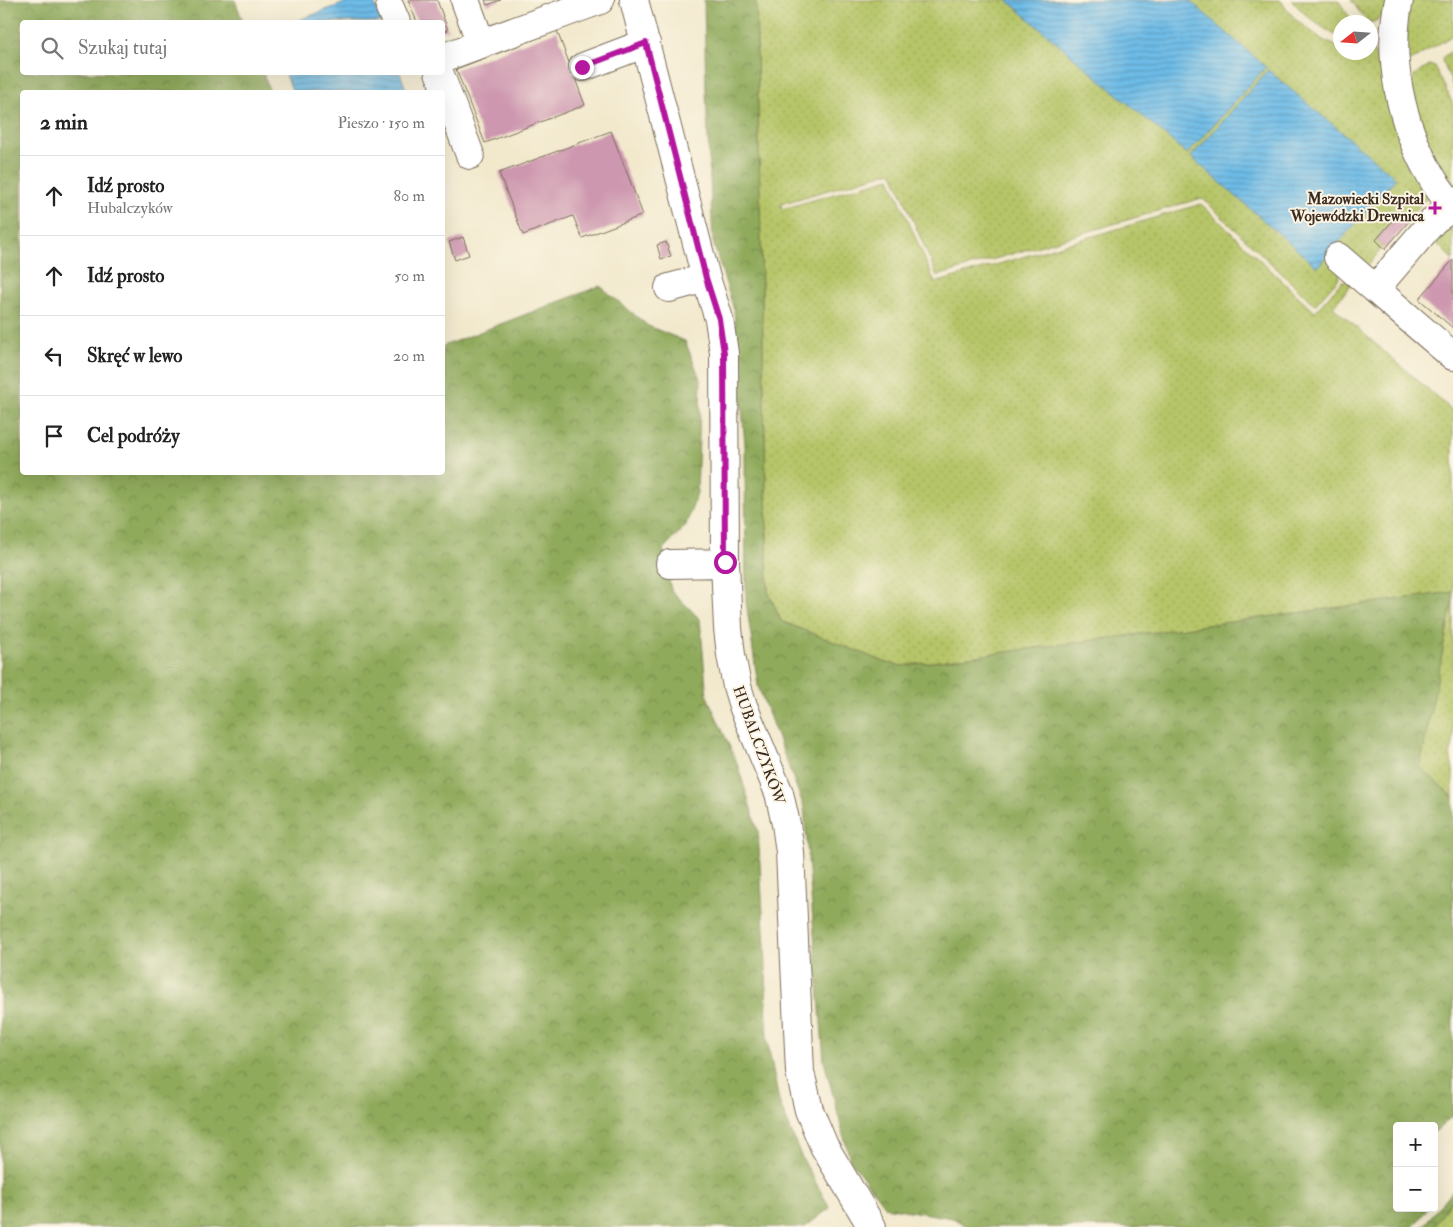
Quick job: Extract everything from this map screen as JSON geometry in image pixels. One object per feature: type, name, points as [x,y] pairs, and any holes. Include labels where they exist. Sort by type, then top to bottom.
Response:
[{"type":"street","points":[[464,0],[481,44]]},
{"type":"street","points":[[445,57],[600,0]]},
{"type":"street","name":"HUBALCZYKÓW","points":[[634,0],[698,248],[719,319],[724,353],[725,562],[728,628],[737,686],[779,793],[786,824],[790,852],[800,1072],[809,1110],[824,1146],[872,1227]]},
{"type":"street","points":[[1375,289],[1434,220],[1453,207],[1432,178],[1421,158],[1404,108],[1397,75],[1394,40],[1399,0]]},
{"type":"street","points":[[582,67],[646,43]]},
{"type":"street","points":[[440,75],[470,154]]},
{"type":"street","points":[[1338,257],[1453,356]]},
{"type":"street","points":[[669,288],[706,278]]},
{"type":"street","points":[[670,564],[725,562]]},
{"type":"green space","points":[[0,0],[235,0],[242,20],[20,20],[20,75],[264,75],[269,90],[20,90],[20,475],[445,475],[445,345],[600,286],[648,326],[685,341],[701,381],[697,493],[686,525],[663,549],[671,590],[700,619],[707,696],[737,763],[758,831],[766,963],[767,1039],[779,1101],[801,1156],[830,1208],[805,1227],[0,1227]]},
{"type":"green space","points":[[704,0],[756,0],[768,591],[781,621],[887,663],[902,666],[1453,592],[1420,767],[1453,797],[1453,1115],[1438,1129],[1438,1122],[1393,1122],[1393,1212],[1425,1212],[1413,1227],[968,1227],[953,1218],[885,1207],[850,1160],[824,1061],[804,807],[758,686],[746,601],[745,445],[734,310],[713,242],[706,95]]},
{"type":"green space","points":[[756,0],[1280,0],[1296,20],[1323,40],[1333,45],[1333,60],[1378,59],[1388,74],[1428,196],[1408,218],[1401,212],[1376,240],[1383,247],[1365,269],[1339,275],[1339,278],[1315,305],[1202,198],[937,276],[892,171],[781,204],[782,209],[890,178],[935,283],[1201,204],[1315,312],[1342,281],[1346,281],[1351,285],[1333,307],[1453,411],[1453,592],[902,666],[887,663],[781,621],[768,591]]},
{"type":"green space","points":[[1292,0],[1338,0],[1348,15],[1333,15],[1333,34],[1302,11]]},
{"type":"green space","points":[[1351,0],[1387,0],[1382,16],[1378,20],[1378,15],[1362,15]]},
{"type":"green space","points":[[1408,0],[1453,0],[1453,35],[1411,61],[1407,59]]},
{"type":"green space","points":[[1453,50],[1453,86],[1442,60],[1444,56]]},
{"type":"green space","points":[[1429,65],[1435,67],[1453,104],[1453,189],[1434,158],[1415,106],[1411,81],[1414,76]]},
{"type":"green space","points":[[1443,230],[1453,230],[1453,260],[1435,242],[1434,237]]},
{"type":"green space","points":[[1453,599],[1453,744],[1450,755],[1453,770],[1453,797],[1419,767]]},
{"type":"green space","points":[[1453,1190],[1453,1197],[1434,1227],[1422,1227],[1435,1212],[1438,1212],[1438,1208]]},
{"type":"green space","points":[[1453,1197],[1453,1227],[1434,1227]]},
{"type":"water","points":[[353,0],[373,0],[380,20],[298,20]]},
{"type":"water","points":[[1007,0],[1189,0],[1266,67],[1187,154]]},
{"type":"water","points":[[1268,70],[1396,178],[1317,267],[1191,157]]},
{"type":"water","points":[[286,75],[401,75],[406,90],[292,90]]},
{"type":"building","points":[[408,0],[437,0],[444,20],[416,20]]},
{"type":"building","points":[[485,0],[501,0],[487,5]]},
{"type":"building","points":[[557,31],[585,105],[485,143],[456,69]]},
{"type":"building","points":[[611,131],[643,215],[582,238],[573,216],[523,235],[499,173]]},
{"type":"building","points":[[1401,211],[1410,220],[1385,249],[1376,240]]},
{"type":"building","points":[[463,237],[469,255],[455,260],[449,242]]},
{"type":"building","points":[[666,242],[671,256],[661,259],[657,245]]},
{"type":"building","points":[[1453,260],[1453,328],[1419,299]]},
{"type":"place","name":"Mazowiecki Szpital Wojewódzki Drewnica","points":[[1435,208]]},
{"type":"route","points":[[582,67],[646,43],[706,278],[719,319],[724,353],[725,562]]}]
